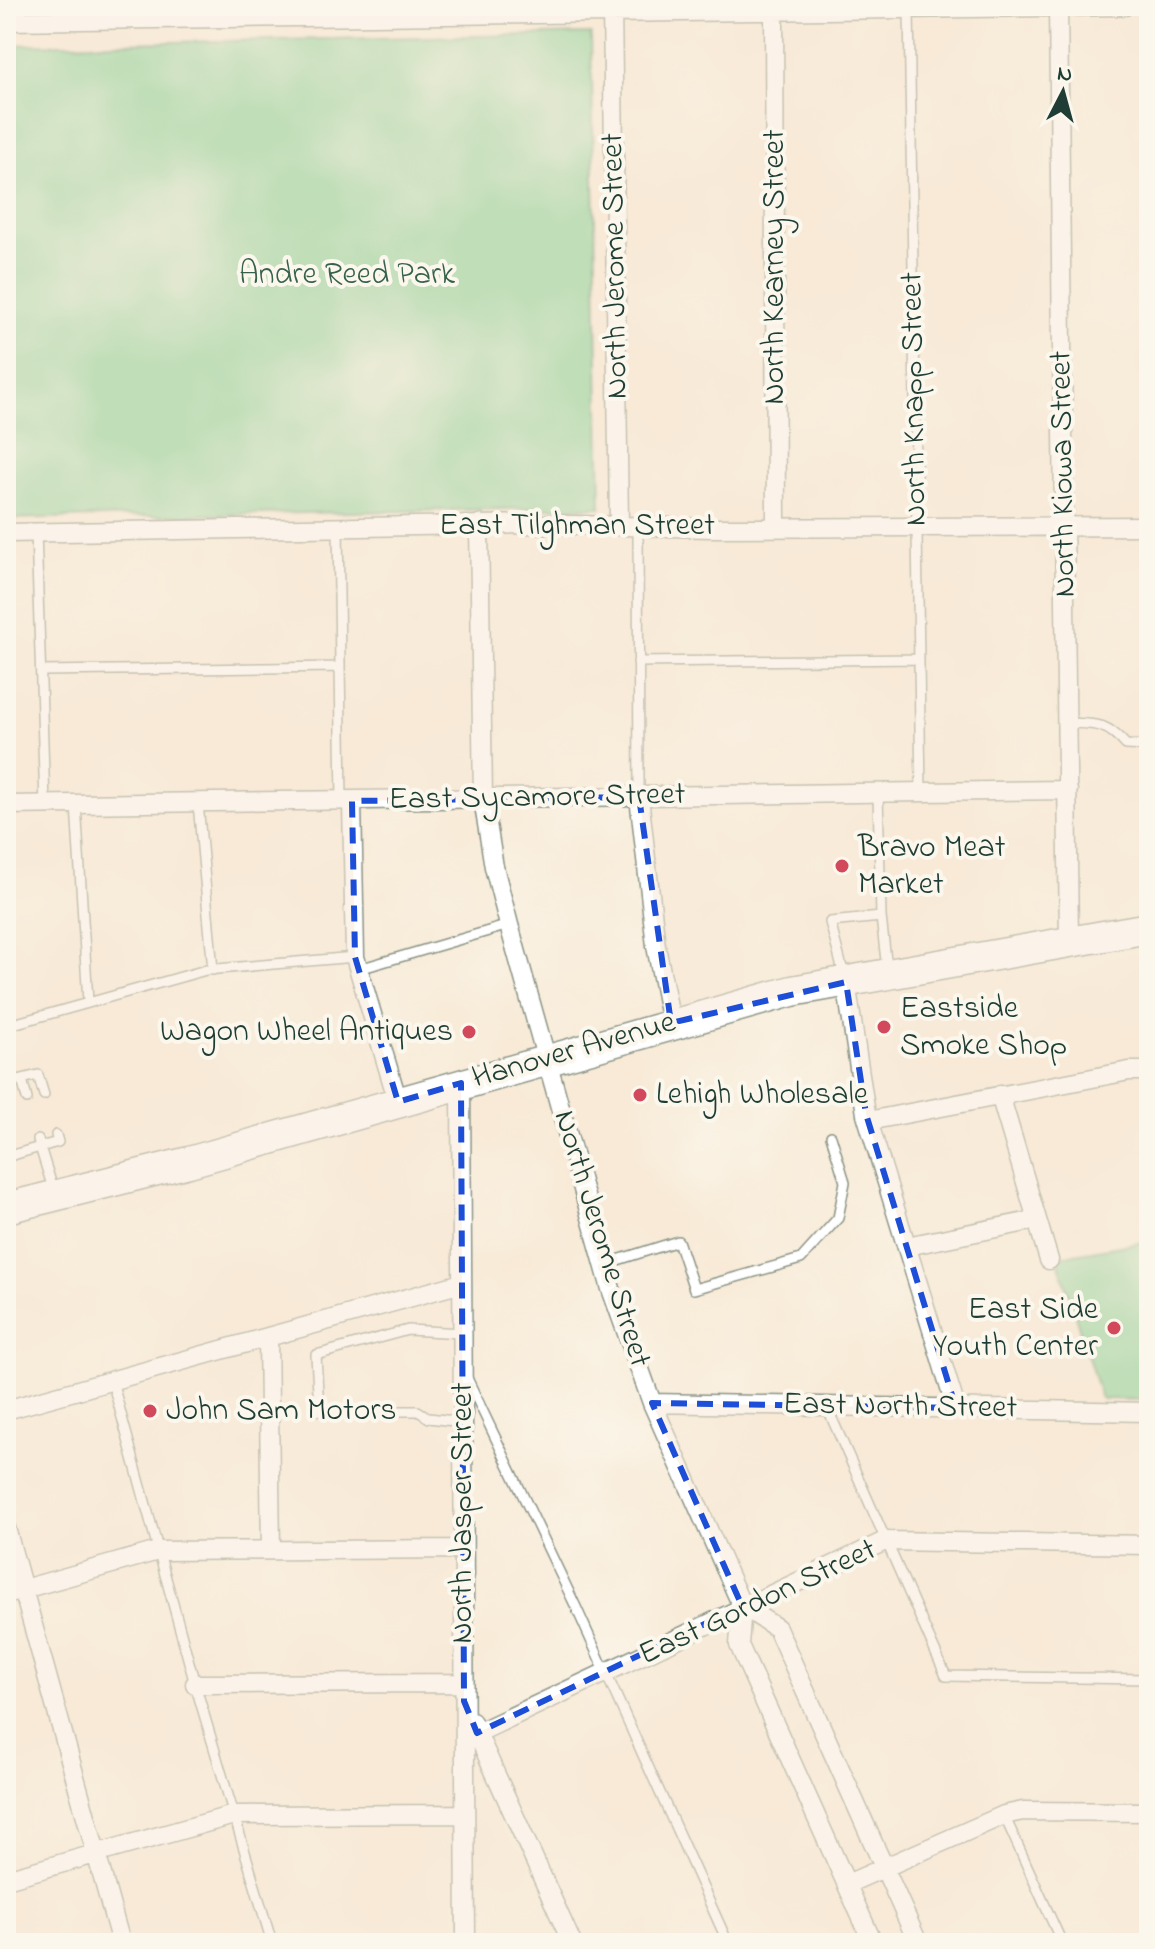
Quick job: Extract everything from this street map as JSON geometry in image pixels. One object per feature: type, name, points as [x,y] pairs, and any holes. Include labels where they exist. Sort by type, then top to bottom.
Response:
[{"type":"main road","name":"Hanover Avenue","points":[[6,1208],[189,1162],[546,1058],[792,991],[1149,928]]},
{"type":"street","points":[[6,21],[612,10],[1125,6]]},
{"type":"street","name":"North Kiowa Street","points":[[1058,7],[1069,941]]},
{"type":"street","name":"North Kearney Street","points":[[774,9],[776,527]]},
{"type":"street","name":"North Jerome Street","points":[[612,10],[629,526]]},
{"type":"street","name":"East Tilghman Street","points":[[6,533],[479,524],[1149,526]]},
{"type":"street","name":"North Jerome Street","points":[[479,524],[483,799],[494,867],[509,925],[605,1264],[652,1403],[742,1606],[739,1645],[873,1943]]},
{"type":"street","name":"East Sycamore Street","points":[[6,805],[1068,790]]},
{"type":"street","points":[[639,797],[656,946],[671,1023]]},
{"type":"street","points":[[347,801],[357,963],[398,1102]]},
{"type":"street","points":[[846,982],[868,1121],[956,1408]]},
{"type":"street","points":[[868,1121],[1129,1071],[1149,1071]]},
{"type":"street","name":"North Jasper Street","points":[[461,1083],[462,1283],[453,1332],[462,1368],[466,1943]]},
{"type":"street","points":[[1000,1095],[1049,1260]]},
{"type":"street","points":[[907,1246],[1036,1220]]},
{"type":"street","points":[[6,1410],[462,1283]]},
{"type":"street","points":[[268,1337],[271,1550]]},
{"type":"street","name":"East North Street","points":[[652,1403],[1149,1412]]},
{"type":"street","points":[[6,1528],[14,1592],[121,1943]]},
{"type":"street","name":"East Gordon Street","points":[[477,1733],[607,1675],[742,1606],[885,1541],[1149,1545]]},
{"type":"street","points":[[14,1592],[158,1551],[463,1549]]},
{"type":"street","points":[[742,1606],[777,1628],[918,1943]]},
{"type":"street","points":[[195,1684],[464,1692],[477,1733],[572,1943]]},
{"type":"street","points":[[847,1884],[1004,1815],[1023,1811],[1149,1812]]},
{"type":"street","points":[[6,1879],[234,1815],[465,1814]]},
{"type":"lane","name":"North Knapp Street","points":[[909,8],[921,793]]},
{"type":"lane","points":[[338,526],[340,667],[347,801]]},
{"type":"lane","points":[[629,526],[638,662],[639,797]]},
{"type":"lane","points":[[36,531],[45,804]]},
{"type":"lane","points":[[638,662],[919,659]]},
{"type":"lane","points":[[41,671],[340,667]]},
{"type":"lane","points":[[1067,723],[1099,724],[1112,729],[1126,745],[1149,746]]},
{"type":"lane","points":[[878,793],[881,917],[888,973]]},
{"type":"lane","points":[[198,803],[213,970]]},
{"type":"lane","points":[[76,804],[88,1002]]},
{"type":"lane","points":[[846,982],[830,922],[881,917]]},
{"type":"lane","points":[[6,1026],[213,970],[357,963],[509,925]]},
{"type":"lane","points":[[6,1083],[38,1075],[44,1095]]},
{"type":"lane","points":[[22,1079],[27,1099]]},
{"type":"lane","points":[[6,1157],[19,1149],[58,1142],[56,1135]]},
{"type":"lane","points":[[605,1264],[678,1241],[694,1289],[801,1259],[838,1218],[845,1182],[831,1136]]},
{"type":"lane","points":[[39,1144],[55,1196]]},
{"type":"lane","points":[[453,1332],[408,1330],[316,1355],[319,1411],[418,1411],[429,1418],[462,1422]]},
{"type":"lane","points":[[462,1368],[607,1675],[728,1943]]},
{"type":"lane","points":[[112,1381],[195,1684],[272,1943]]},
{"type":"lane","points":[[826,1405],[946,1676],[1149,1679]]},
{"type":"lane","points":[[1004,1815],[1062,1943],[1085,1943]]},
{"type":"highlighted area","points":[[639,797],[671,1023],[846,982],[866,1114],[956,1408],[652,1403],[742,1606],[477,1733],[464,1701],[461,1083],[398,1102],[355,957],[352,801]]},
{"type":"green space","name":"Andre Reed Park","points":[[591,34],[601,507],[6,519],[6,45]]},
{"type":"green space","name":"East Side Youth Center","points":[[1149,1241],[1149,1400],[1101,1399],[1057,1257]]},
{"type":"place","name":"Bravo Meat Market","points":[[842,866]]},
{"type":"place","name":"Eastside Smoke Shop","points":[[884,1027]]},
{"type":"place","name":"Wagon Wheel Antiques","points":[[469,1032]]},
{"type":"place","name":"Lehigh Wholesale","points":[[640,1095]]},
{"type":"place","name":"East Side Youth Center","points":[[1114,1328]]},
{"type":"place","name":"John Sam Motors","points":[[150,1411]]}]
